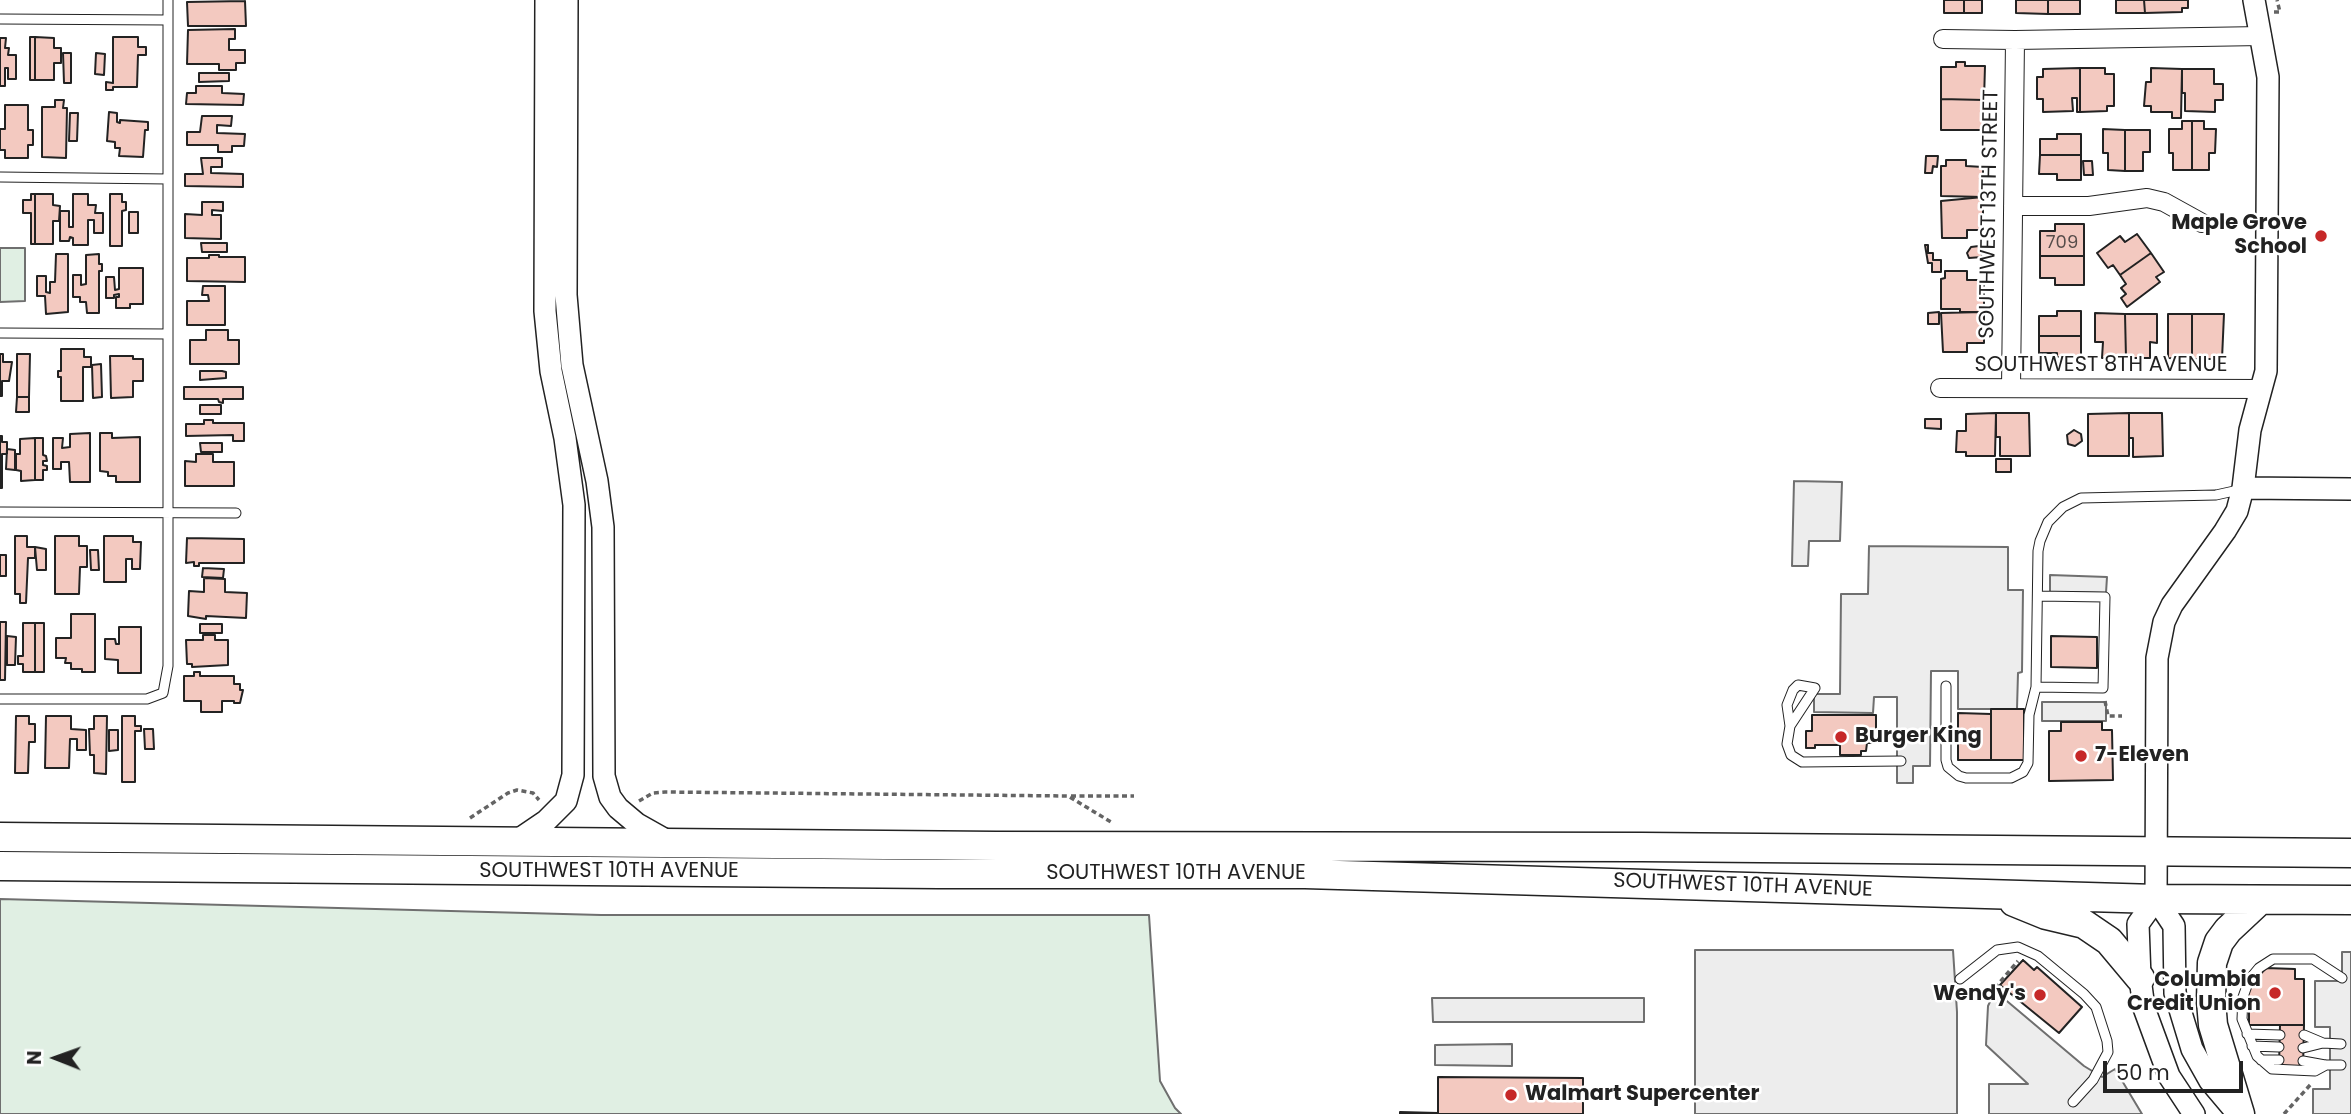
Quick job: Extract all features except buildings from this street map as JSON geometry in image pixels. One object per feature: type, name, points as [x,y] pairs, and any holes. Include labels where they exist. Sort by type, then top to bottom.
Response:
[{"type":"highway","name":"SOUTHWEST 10TH AVENUE","points":[[0,837],[2351,853]]},
{"type":"highway","name":"SOUTHWEST 10TH AVENUE","points":[[0,866],[939,874],[1305,874],[2156,899],[2351,900]]},
{"type":"highway","points":[[1995,894],[2046,915],[2084,924],[2109,941],[2140,978]]},
{"type":"highway","points":[[2239,1114],[2213,1025],[2212,963],[2219,942],[2228,930],[2259,901]]},
{"type":"street","points":[[519,840],[546,821],[566,801],[573,775],[574,505],[565,438],[551,371],[545,311],[546,0]]},
{"type":"street","points":[[567,0],[566,295],[572,365],[597,481],[603,527],[604,776],[610,797],[618,808],[637,824],[671,843]]},
{"type":"street","points":[[2239,1114],[2210,1081],[2192,1049],[2175,993],[2174,926],[2156,899],[2159,641],[2172,606],[2237,510],[2244,488],[2250,430],[2262,389],[2267,341],[2268,77],[2255,0]]},
{"type":"street","points":[[1943,39],[2262,36]]},
{"type":"street","name":"SOUTHWEST 13TH STREET","points":[[2011,388],[2015,40]]},
{"type":"street","points":[[2013,206],[2089,206],[2147,198],[2164,202],[2202,223]]},
{"type":"street","name":"SOUTHWEST 8TH AVENUE","points":[[1940,388],[2262,389]]},
{"type":"street","points":[[2244,488],[2351,489]]},
{"type":"street","points":[[2156,899],[2138,924],[2144,1008],[2160,1056],[2175,1087],[2194,1114]]},
{"type":"lane","points":[[0,699],[147,699],[163,693],[168,666],[168,0]]},
{"type":"lane","points":[[0,19],[168,20]]},
{"type":"lane","points":[[0,177],[168,179]]},
{"type":"lane","points":[[0,333],[167,334]]},
{"type":"lane","points":[[1946,686],[1948,767],[1959,776],[2018,776],[2026,768],[2029,715],[2036,687],[2038,551],[2043,531],[2055,513],[2071,502],[2091,497],[2216,495],[2244,488]]},
{"type":"lane","points":[[0,512],[236,513]]},
{"type":"lane","points":[[2036,687],[2103,688],[2105,597],[2038,596]]},
{"type":"lane","points":[[1790,726],[1815,688],[1798,685],[1787,705],[1790,726],[1788,750],[1791,755],[1802,762],[1901,761]]},
{"type":"lane","points":[[1960,979],[1997,950],[2018,947],[2038,956],[2096,1007],[2108,1052],[2093,1080],[2073,1102]]},
{"type":"lane","points":[[2326,1065],[2315,1071],[2286,1071],[2273,1069],[2262,1060],[2252,1046],[2242,1019],[2243,997],[2249,980],[2259,968],[2273,959],[2313,959],[2342,978]]},
{"type":"lane","points":[[2247,1034],[2280,1035]]},
{"type":"lane","points":[[2304,1035],[2323,1043]]},
{"type":"lane","points":[[2303,1048],[2323,1043],[2341,1044]]},
{"type":"lane","points":[[2252,1046],[2279,1047]]},
{"type":"lane","points":[[2262,1060],[2279,1060]]},
{"type":"lane","points":[[2303,1061],[2341,1065]]},
{"type":"path","points":[[2103,688],[2108,716],[2122,716]]},
{"type":"path","points":[[442,840],[508,793],[525,790],[540,800]]},
{"type":"path","points":[[642,798],[665,792],[1134,796]]},
{"type":"path","points":[[1069,796],[1116,825]]},
{"type":"path","points":[[1987,989],[1994,989],[2020,959]]},
{"type":"path","points":[[2284,1114],[2313,1083],[2325,1078],[2326,1065]]},
{"type":"green space","points":[[0,248],[25,248],[25,301],[0,302]]},
{"type":"green space","points":[[0,899],[601,915],[1149,915],[1160,1081],[1181,1114],[0,1114]]},
{"type":"shaded area","points":[[1794,481],[1842,482],[1840,541],[1809,541],[1808,566],[1792,566]]},
{"type":"shaded area","points":[[1869,546],[2008,547],[2008,590],[2023,590],[2022,672],[2018,673],[2017,709],[1958,709],[1958,671],[1931,671],[1930,766],[1913,766],[1913,783],[1897,783],[1897,697],[1874,697],[1873,713],[1814,712],[1814,694],[1840,694],[1841,594],[1868,594]]},
{"type":"shaded area","points":[[2050,575],[2107,577],[2106,593],[2050,592]]},
{"type":"shaded area","points":[[2042,702],[2106,702],[2106,721],[2042,721]]},
{"type":"shaded area","points":[[1695,950],[1953,950],[1957,1012],[1957,1114],[1695,1114]]},
{"type":"shaded area","points":[[2342,952],[2351,952],[2351,1114],[2313,1114],[2313,1089],[2330,1089],[2330,1027],[2315,1027],[2315,981],[2342,981]]},
{"type":"shaded area","points":[[1995,991],[2084,1066],[2102,1077],[2115,1069],[2142,1114],[1989,1114],[1989,1084],[2028,1084],[1986,1045],[1988,1006]]},
{"type":"shaded area","points":[[1432,998],[1644,998],[1644,1022],[1433,1022]]},
{"type":"shaded area","points":[[1512,1044],[1512,1066],[1435,1065],[1435,1045]]},
{"type":"place","name":"Maple Grove School","points":[[2321,236]]},
{"type":"place","name":"Burger King","points":[[1841,737]]},
{"type":"place","name":"7-Eleven","points":[[2081,756]]},
{"type":"place","name":"Columbia Credit Union","points":[[2275,993]]},
{"type":"place","name":"Wendy's","points":[[2040,995]]},
{"type":"place","name":"Walmart Supercenter","points":[[1511,1095]]}]
